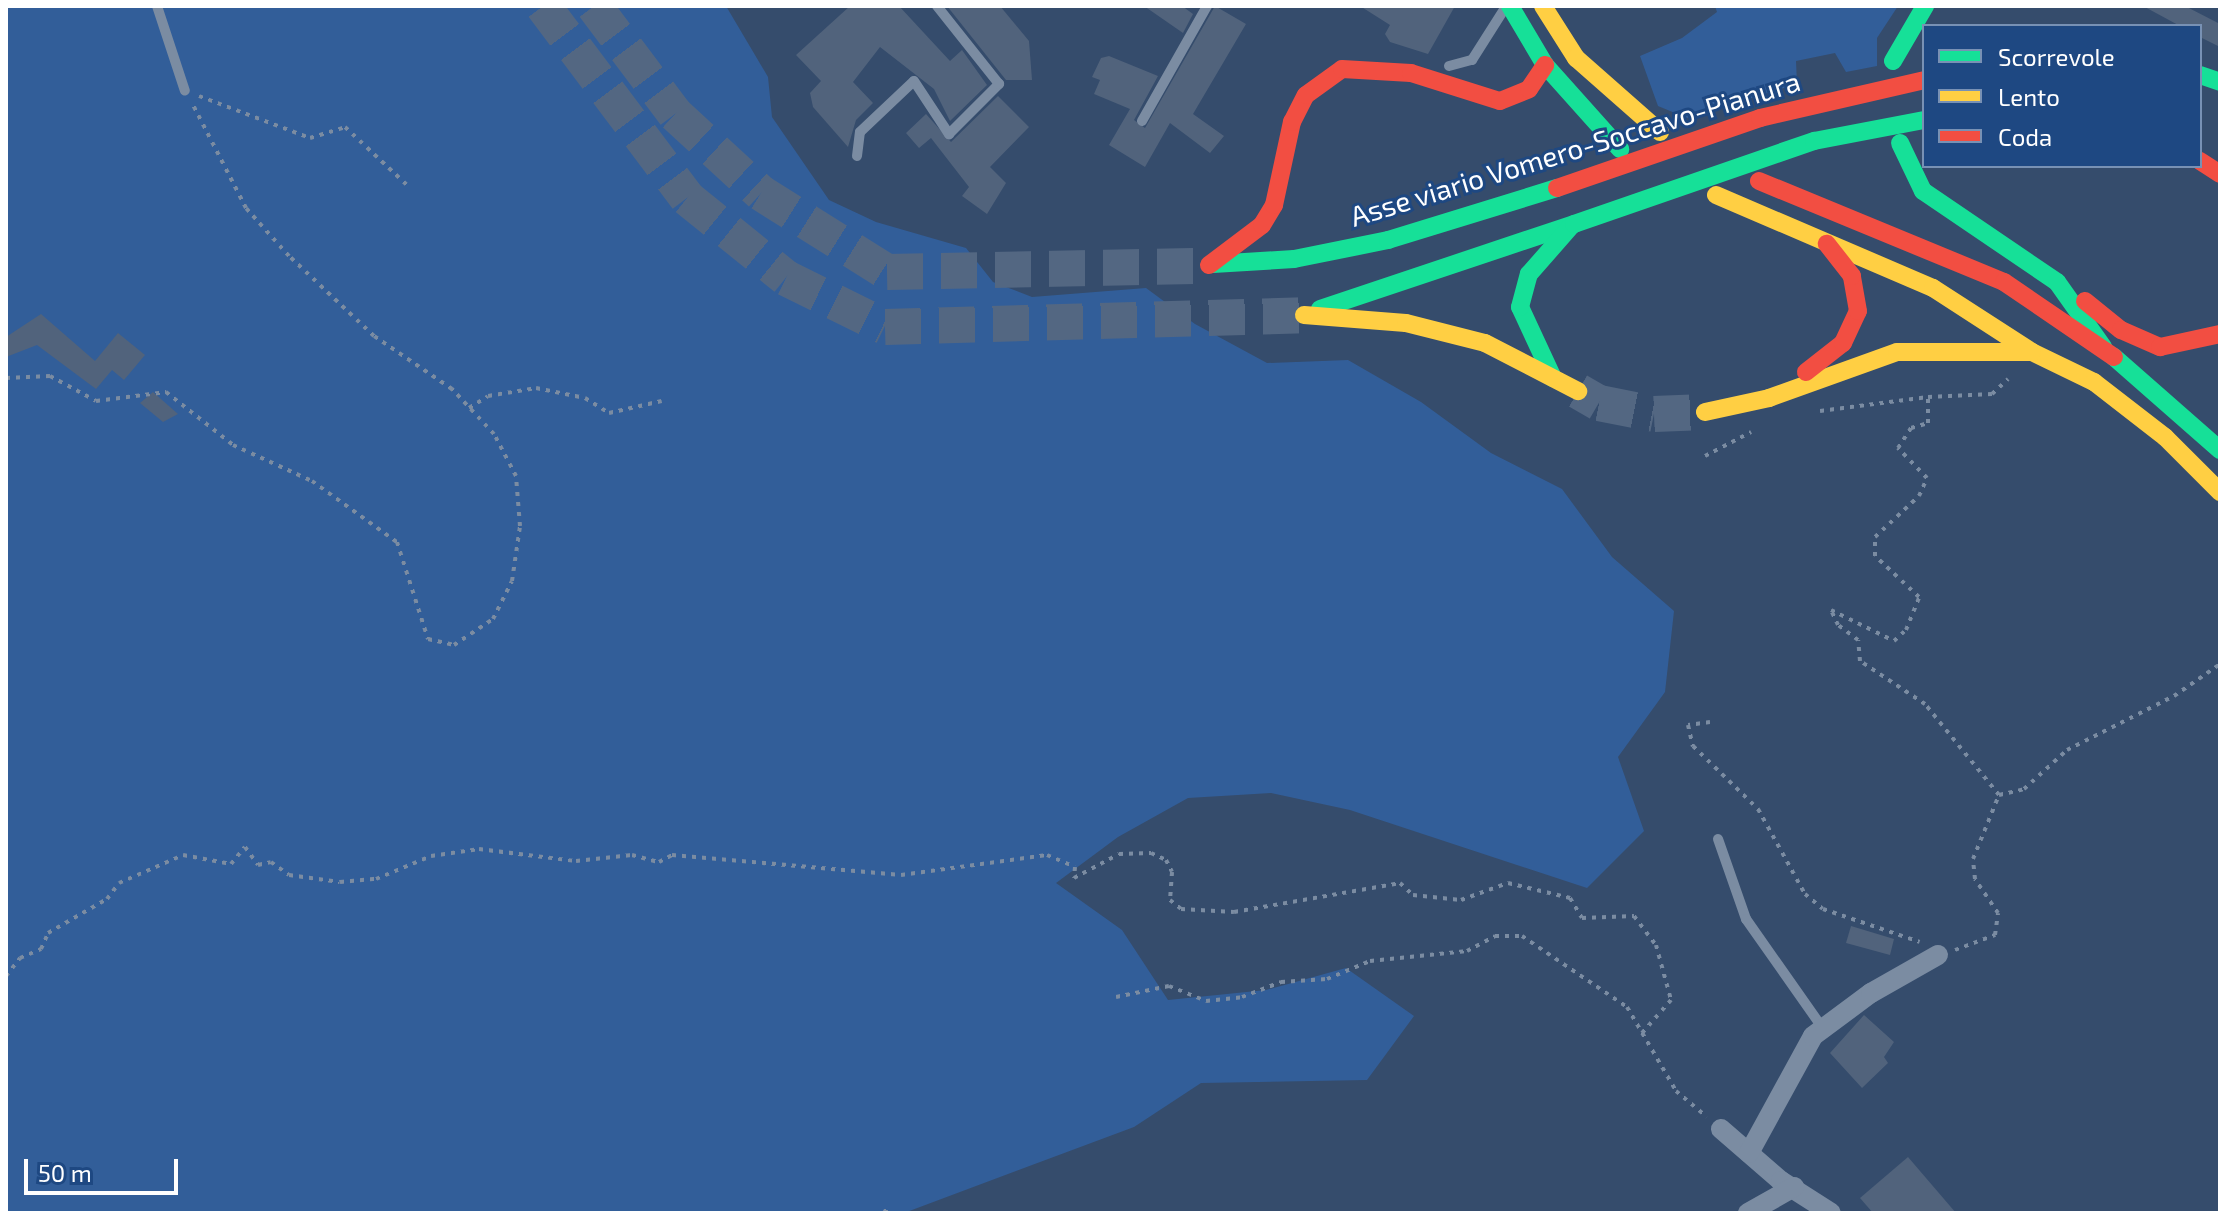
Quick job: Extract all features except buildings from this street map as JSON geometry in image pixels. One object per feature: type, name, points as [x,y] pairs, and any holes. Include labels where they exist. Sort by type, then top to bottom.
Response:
[{"type":"main road","points":[[1508,6],[1545,65],[1620,149]]},
{"type":"main road","points":[[1543,6],[1576,58],[1660,132]]},
{"type":"main road","points":[[1893,61],[1925,6]]},
{"type":"main road","name":"Asse viario Vomero-Soccavo-Pianura","points":[[1545,65],[1529,89],[1500,101],[1411,73],[1342,69],[1306,95],[1288,136],[1274,205],[1262,225],[1202,265],[1294,259],[1388,240],[1557,188],[1760,118],[1922,80]]},
{"type":"main road","points":[[1578,391],[1485,343],[1406,323],[1304,315],[1814,141],[1922,120]]},
{"type":"main road","points":[[1900,143],[1914,181],[1942,208],[2057,282],[2138,340],[2160,347],[2197,343],[2220,334]]},
{"type":"main road","points":[[2202,162],[2220,174]]},
{"type":"main road","points":[[1759,181],[1959,259],[2103,347],[2220,450]]},
{"type":"main road","points":[[1716,195],[1933,288],[2032,352],[2094,382],[2165,437],[2220,492]]},
{"type":"main road","points":[[1553,378],[1520,307],[1529,274],[1574,224]]},
{"type":"main road","points":[[1769,398],[1830,356],[1852,328],[1857,294],[1827,244]]},
{"type":"main road","points":[[2057,282],[2103,347]]},
{"type":"main road","points":[[1705,412],[1769,398],[1897,352],[2032,352]]},
{"type":"street","points":[[1749,1153],[1798,1058],[1824,1030],[1933,956]]},
{"type":"street","points":[[1721,1129],[1831,1213]]},
{"type":"street","points":[[1748,1213],[1794,1187]]},
{"type":"lane","points":[[157,6],[185,91]]},
{"type":"lane","points":[[857,156],[860,132],[914,81],[949,134],[999,84],[937,6]]},
{"type":"lane","points":[[1142,121],[1207,6]]},
{"type":"lane","points":[[1449,66],[1472,60],[1508,6]]},
{"type":"lane","points":[[1718,839],[1746,919],[1824,1030]]},
{"type":"path","points":[[185,91],[310,138],[345,127],[408,186]]},
{"type":"path","points":[[6,378],[50,376],[96,401],[166,392],[233,445],[312,481],[397,542],[420,624],[441,647],[470,638],[493,619],[512,581],[520,526],[516,476],[494,434],[469,408],[374,336],[246,208],[185,91]]},
{"type":"path","points":[[1814,412],[1928,397],[1992,394],[2003,390],[2011,373]]},
{"type":"path","points":[[469,408],[488,396],[536,388],[585,398],[609,413],[662,401]]},
{"type":"path","points":[[1928,397],[1928,423],[1911,428],[1898,448],[1927,478],[1919,496],[1875,537],[1875,556],[1919,597],[1906,630],[1894,641],[1831,610],[1838,625],[1858,640],[1860,661],[1925,704],[1999,795]]},
{"type":"path","points":[[1705,456],[1765,425]]},
{"type":"path","points":[[1999,795],[2024,789],[2058,756],[2220,664]]},
{"type":"path","points":[[1710,722],[1688,725],[1693,746],[1758,809],[1805,894],[1823,909],[1918,938],[1933,956],[1995,935],[1998,913],[1975,879],[1973,859],[1990,829],[1999,795]]},
{"type":"path","points":[[6,976],[20,958],[41,949],[48,933],[107,899],[119,883],[183,855],[231,864],[245,847],[258,865],[271,862],[289,875],[340,882],[376,879],[431,856],[479,849],[576,861],[632,855],[659,862],[672,855],[901,875],[1047,855],[1075,867],[1074,878],[1119,854],[1151,853],[1172,872],[1170,900],[1197,910],[1234,912],[1400,883],[1413,895],[1461,900],[1508,883],[1570,898],[1582,918],[1634,916],[1656,945],[1671,1000],[1642,1033]]},
{"type":"path","points":[[1116,997],[1169,986],[1206,1001],[1242,997],[1281,982],[1327,979],[1370,961],[1467,951],[1495,936],[1522,936],[1627,1007],[1676,1091],[1721,1129]]},
{"type":"path","points":[[884,1213],[889,1205]]},
{"type":"shaded area","points":[[6,6],[726,6],[768,77],[772,117],[829,200],[876,222],[966,248],[993,282],[1032,297],[1146,288],[1195,324],[1267,363],[1348,360],[1421,402],[1491,453],[1562,489],[1612,557],[1674,611],[1665,692],[1618,757],[1644,831],[1587,888],[1350,810],[1271,793],[1188,798],[1118,837],[1056,883],[1122,930],[1168,1000],[1266,990],[1346,968],[1414,1016],[1367,1080],[1201,1083],[1134,1127],[904,1213],[6,1213]]},
{"type":"shaded area","points":[[1715,6],[1898,6],[1877,38],[1877,66],[1846,72],[1835,53],[1796,61],[1797,84],[1687,118],[1658,106],[1640,56],[1682,38],[1717,12]]},
{"type":"tunnel","points":[[543,6],[687,198],[786,278],[885,327],[1304,315]]},
{"type":"tunnel","points":[[594,6],[675,114],[761,193],[887,272],[1194,266]]},
{"type":"tunnel","points":[[1578,391],[1599,403],[1654,414],[1705,412]]},
{"type":"traffic: fast","points":[[1510,6],[1545,65],[1620,149]]},
{"type":"traffic: fast","points":[[1893,61],[1925,6]]},
{"type":"traffic: fast","points":[[2202,76],[2220,82]]},
{"type":"traffic: fast","points":[[1574,224],[1814,141],[1922,120]]},
{"type":"traffic: fast","points":[[1900,143],[1923,191],[2057,282],[2103,347]]},
{"type":"traffic: fast","points":[[1213,264],[1294,259],[1388,240],[1557,188]]},
{"type":"traffic: fast","points":[[1320,309],[1574,224]]},
{"type":"traffic: fast","points":[[1553,378],[1520,307],[1529,274],[1572,225]]},
{"type":"traffic: fast","points":[[2114,357],[2220,450]]},
{"type":"traffic: slow","points":[[1543,6],[1576,58],[1660,132]]},
{"type":"traffic: slow","points":[[1716,195],[1933,288],[2032,352],[2094,382],[2165,437],[2220,492]]},
{"type":"traffic: slow","points":[[1304,315],[1406,323],[1485,343],[1578,391]]},
{"type":"traffic: slow","points":[[1705,412],[1769,398],[1897,352],[2032,352]]},
{"type":"traffic: jam","points":[[1209,265],[1262,225],[1274,205],[1292,122],[1306,95],[1342,69],[1411,73],[1500,101],[1529,89],[1545,65]]},
{"type":"traffic: jam","points":[[1557,188],[1760,118],[1922,80]]},
{"type":"traffic: jam","points":[[2202,162],[2220,174]]},
{"type":"traffic: jam","points":[[1759,181],[2004,282],[2114,357]]},
{"type":"traffic: jam","points":[[1806,372],[1843,343],[1858,311],[1852,276],[1827,244]]},
{"type":"traffic: jam","points":[[2085,301],[2121,330],[2160,347],[2220,334]]}]
